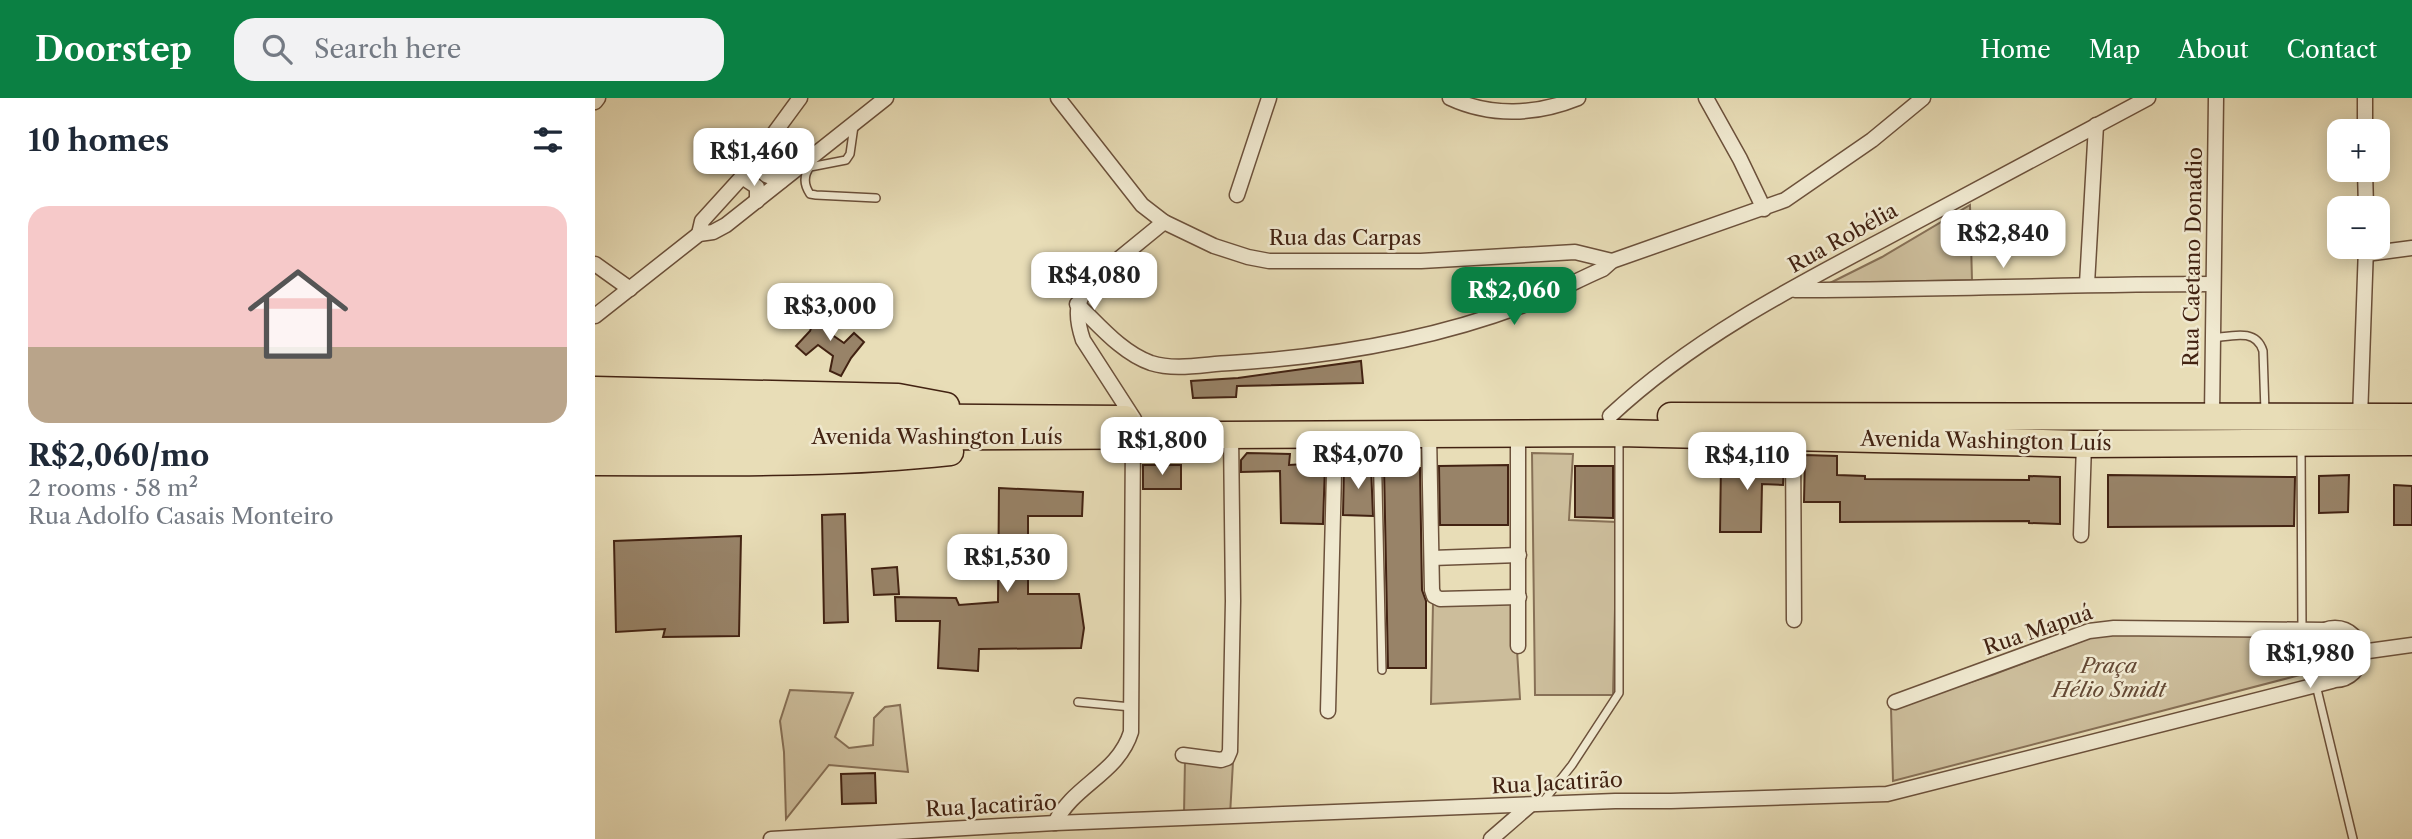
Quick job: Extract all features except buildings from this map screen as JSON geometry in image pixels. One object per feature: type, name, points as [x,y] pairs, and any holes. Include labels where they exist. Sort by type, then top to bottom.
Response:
[{"type":"highway","points":[[595,390],[898,397],[985,417]]},
{"type":"highway","name":"Avenida Washington Luís","points":[[595,415],[1052,437],[1133,427],[2212,416],[2412,417]]},
{"type":"highway","name":"Avenida Washington Luís","points":[[595,438],[870,428],[985,417],[1231,434],[1518,433],[1614,424],[1793,438],[2084,444],[2412,442]]},
{"type":"highway","points":[[595,462],[765,463],[897,458],[1052,437]]},
{"type":"street","points":[[699,234],[702,221],[742,177],[800,98]]},
{"type":"street","points":[[595,316],[699,234],[713,232],[752,204],[886,98]]},
{"type":"street","name":"Rua das Carpas","points":[[1058,98],[1142,205],[1164,222],[1214,246],[1269,261],[1422,261],[1575,252],[1612,261]]},
{"type":"street","points":[[1237,195],[1269,98]]},
{"type":"street","points":[[1450,98],[1467,106],[1512,113],[1557,105],[1578,98]]},
{"type":"street","points":[[1706,98],[1764,209]]},
{"type":"street","points":[[1077,304],[1126,349],[1151,363],[1179,367],[1286,359],[1353,349],[1465,325],[1524,305],[1603,269],[1612,261],[1785,200],[1899,119],[1923,98]]},
{"type":"street","name":"Rua Robélia","points":[[1614,424],[1669,365],[1705,341],[1793,290],[2148,98]]},
{"type":"street","name":"Rua Caetano Donadio","points":[[2212,416],[2216,98]]},
{"type":"street","points":[[2365,98],[2365,119]]},
{"type":"street","points":[[2088,284],[2096,125]]},
{"type":"street","points":[[754,160],[766,175],[781,181]]},
{"type":"street","points":[[742,177],[757,187],[752,204]]},
{"type":"street","points":[[731,189],[736,202],[752,204]]},
{"type":"street","points":[[1055,823],[1065,806],[1122,753],[1131,732],[1133,427],[1083,340],[1077,304],[1084,289],[1093,280],[1164,222]]},
{"type":"street","points":[[2390,249],[2412,248]]},
{"type":"street","points":[[2360,418],[2366,259]]},
{"type":"street","points":[[595,264],[630,289]]},
{"type":"street","points":[[1793,290],[2213,284]]},
{"type":"street","points":[[1518,433],[1518,646]]},
{"type":"street","points":[[1183,755],[1221,760],[1229,755],[1231,434]]},
{"type":"street","points":[[1328,711],[1335,434]]},
{"type":"street","points":[[1429,434],[1434,596],[1440,599],[1519,597]]},
{"type":"street","points":[[1793,438],[1794,620]]},
{"type":"street","points":[[2081,535],[2084,444]]},
{"type":"street","points":[[1432,558],[1519,555]]},
{"type":"street","name":"Rua Mapuá","points":[[1895,702],[2089,631],[2114,628],[2326,629]]},
{"type":"street","points":[[2326,629],[2349,632],[2355,637],[2361,652],[2361,660],[2354,673],[2332,681],[2316,673],[2309,658],[2312,641],[2326,629]]},
{"type":"street","points":[[2361,652],[2412,645]]},
{"type":"street","name":"Rua Jacatirão","points":[[771,839],[1055,823],[1887,794],[2332,681]]},
{"type":"street","points":[[1491,839],[1535,805]]},
{"type":"lane","points":[[855,122],[851,154],[846,160],[810,167],[804,177],[806,187],[810,194],[816,195],[876,198]]},
{"type":"lane","points":[[2213,338],[2248,335],[2260,343],[2263,351],[2265,416]]},
{"type":"lane","points":[[1535,805],[1572,765],[1619,693],[1614,424]]},
{"type":"lane","points":[[1377,434],[1382,670]]},
{"type":"lane","points":[[2301,442],[2302,628]]},
{"type":"lane","points":[[2316,685],[2353,839]]},
{"type":"lane","points":[[1078,702],[1132,707]]},
{"type":"green space","points":[[1970,205],[1972,280],[1830,283],[1882,257]]},
{"type":"green space","points":[[1532,453],[1573,454],[1569,520],[1617,522],[1613,695],[1535,695]]},
{"type":"green space","points":[[1514,601],[1520,699],[1431,704],[1433,603]]},
{"type":"green space","name":"Praça Hélio Smidt","points":[[2296,633],[2303,656],[2300,675],[1893,781],[1891,708],[1992,675],[2100,634]]},
{"type":"green space","points":[[2336,634],[2350,639],[2355,653],[2350,667],[2336,672],[2322,667],[2317,653],[2322,639]]},
{"type":"green space","points":[[790,690],[853,693],[835,737],[849,748],[873,745],[874,718],[885,707],[900,705],[908,772],[829,765],[786,819],[780,721]]},
{"type":"green space","points":[[1185,760],[1233,762],[1230,815],[1184,814]]}]
